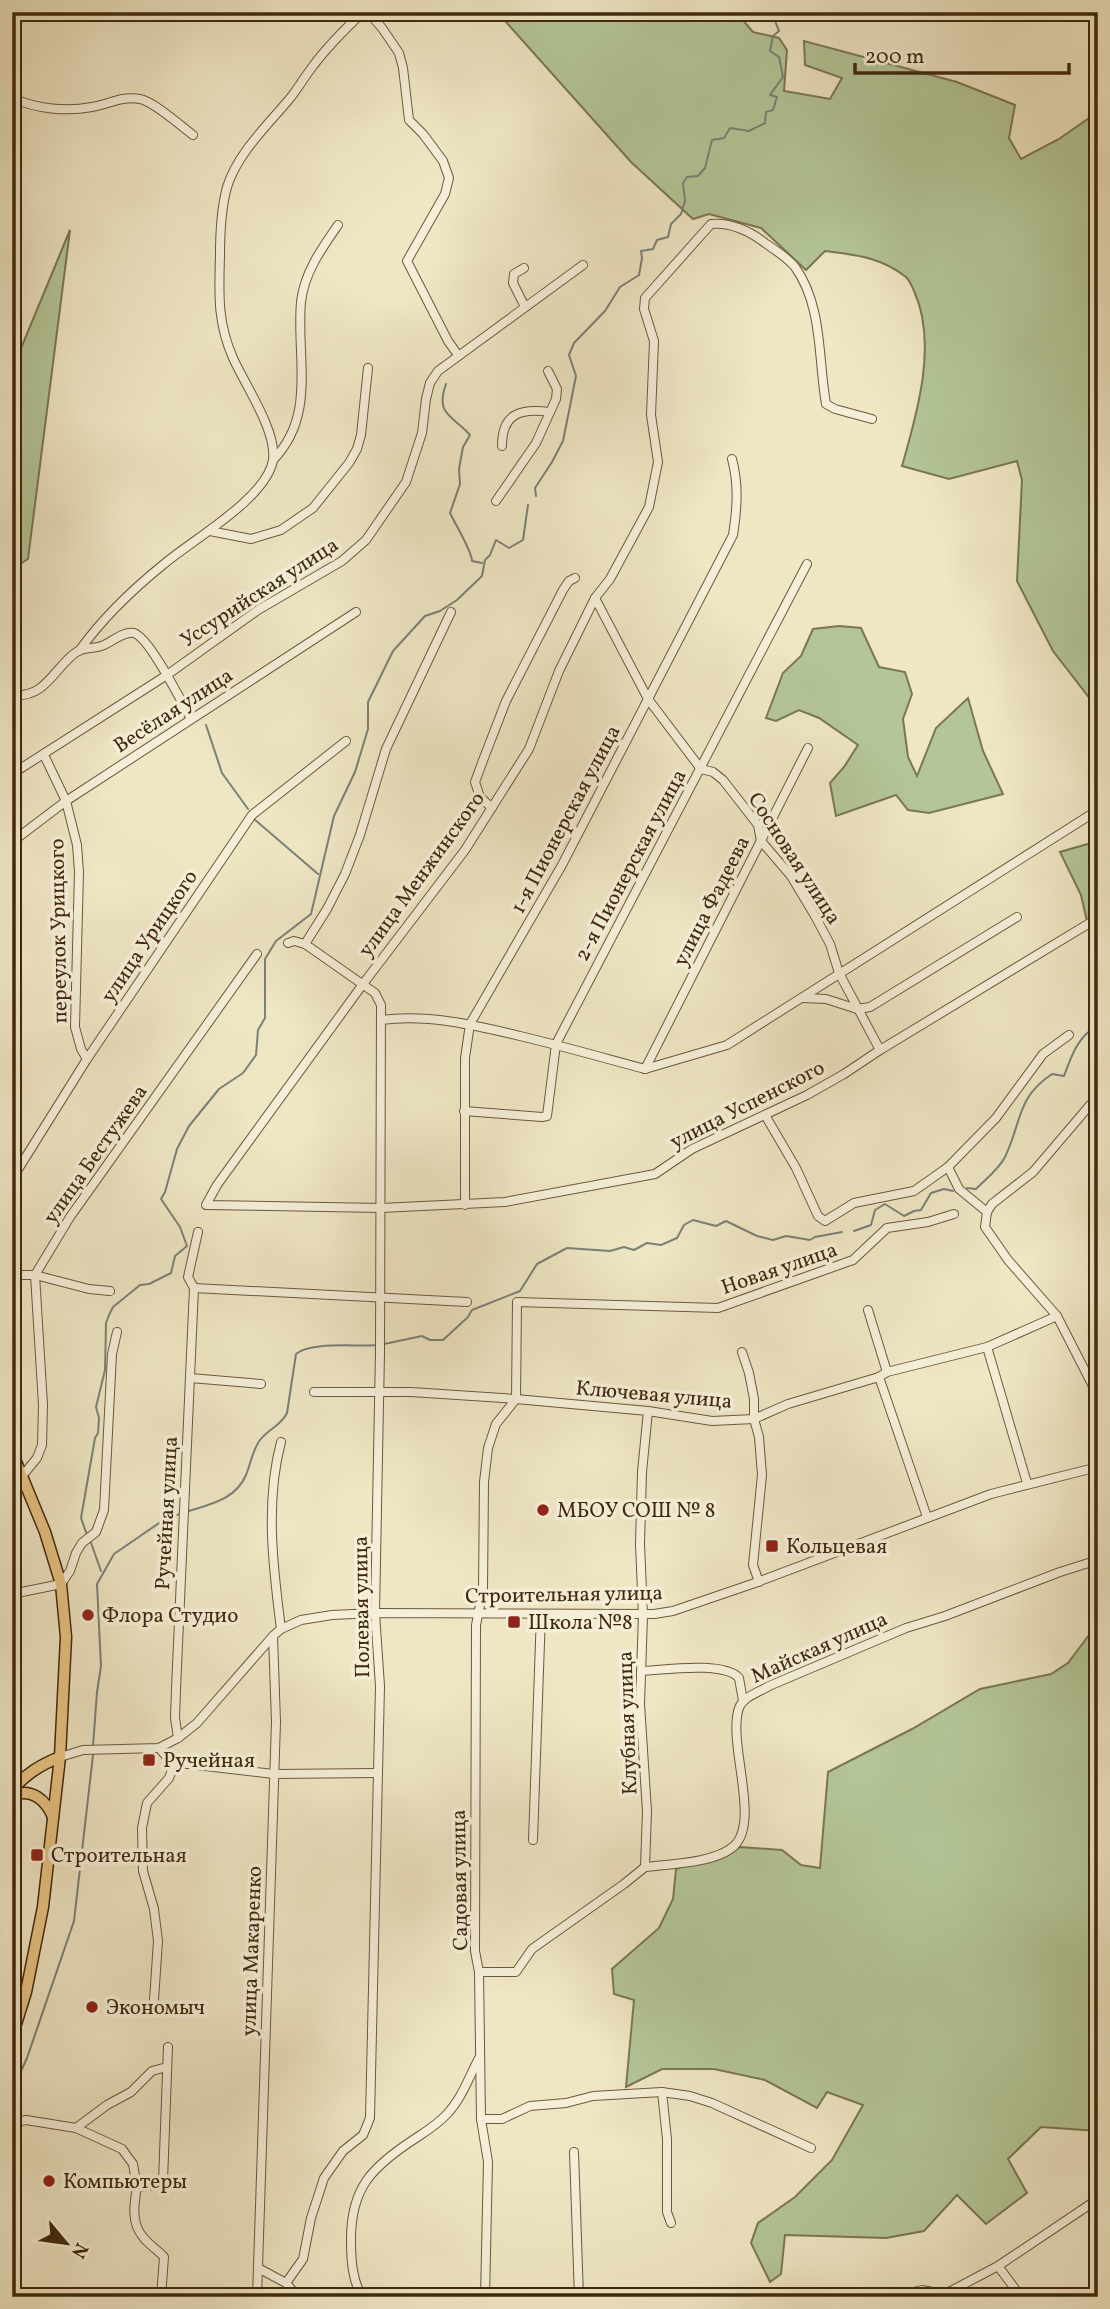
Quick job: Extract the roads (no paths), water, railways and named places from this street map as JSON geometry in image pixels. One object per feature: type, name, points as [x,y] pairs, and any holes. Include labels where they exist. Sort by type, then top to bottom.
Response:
[{"type":"main road","points":[[12,1452],[45,1532],[61,1584],[66,1637],[60,1757],[39,1934],[26,1992],[12,2036]]},
{"type":"main road","points":[[12,1790],[39,1766],[60,1757]]},
{"type":"main road","points":[[12,1796],[25,1793],[44,1800],[54,1818]]},
{"type":"street","points":[[273,460],[266,422],[233,358],[222,328],[217,294],[219,228],[228,186],[236,167],[321,56],[365,12],[382,27],[399,53],[409,120],[443,162],[449,178],[445,194],[407,261],[448,341],[458,355],[583,265]]},
{"type":"street","points":[[12,98],[45,108],[94,107],[118,98],[143,99],[193,135]]},
{"type":"street","name":"улица Менжинского","points":[[206,1205],[217,1185],[363,984],[465,850],[528,749],[559,671],[595,598],[620,561],[652,498],[658,462],[651,415],[654,341],[644,310],[645,298],[710,225],[721,223],[757,236],[794,267],[813,309],[826,404],[872,419]]},
{"type":"street","points":[[12,695],[26,694],[39,688],[164,564],[210,531],[254,493],[265,478],[273,460],[289,439],[303,395],[301,301],[306,282],[318,253],[338,225]]},
{"type":"street","points":[[524,268],[514,274],[513,283],[525,307]]},
{"type":"street","name":"Уссурийская улица","points":[[12,774],[167,675],[258,610],[342,561],[366,540],[406,482],[422,433],[430,383],[438,371],[458,355]]},
{"type":"street","points":[[210,531],[251,539],[281,530],[313,508],[357,449],[368,368]]},
{"type":"street","points":[[496,501],[536,443],[547,422],[556,399],[557,388],[548,371]]},
{"type":"street","points":[[502,446],[502,435],[507,423],[516,413],[530,409],[550,412]]},
{"type":"street","name":"1-я Пионерская улица","points":[[465,1205],[465,1058],[470,1024],[562,865],[733,536],[738,503],[732,459]]},
{"type":"street","name":"2-я Пионерская улица","points":[[464,1111],[542,1117],[547,1115],[556,1045],[807,564]]},
{"type":"street","points":[[492,808],[480,796],[475,782],[506,701],[563,590],[569,581],[575,578]]},
{"type":"street","name":"Сосновая улица","points":[[595,598],[648,699],[701,769],[713,772],[723,780],[749,810],[758,825],[761,841],[791,876],[830,944],[839,973],[880,1050]]},
{"type":"street","name":"Весёлая улица","points":[[12,842],[66,801],[356,612]]},
{"type":"street","points":[[288,943],[294,941],[305,944],[345,874],[386,749],[451,612]]},
{"type":"street","points":[[79,650],[96,648],[128,633],[134,633],[148,646],[191,719]]},
{"type":"street","name":"улица Урицкого","points":[[12,1179],[87,1059],[251,815],[346,741]]},
{"type":"street","name":"улица Фадеева","points":[[645,1069],[808,748]]},
{"type":"street","name":"переулок Урицкого","points":[[44,755],[66,801],[75,834],[79,872],[75,1027],[81,1049],[87,1059]]},
{"type":"street","points":[[381,1020],[450,1020],[645,1069],[727,1045],[1098,810]]},
{"type":"street","points":[[802,998],[825,999],[857,1009],[870,1007],[1017,917]]},
{"type":"street","name":"улица Успенского","points":[[206,1205],[381,1208],[465,1205],[505,1202],[655,1174],[692,1149],[844,1074],[1098,918]]},
{"type":"street","name":"Полевая улица","points":[[286,2283],[303,2259],[311,2218],[324,2178],[343,2151],[363,2135],[370,2118],[380,1686],[375,1613],[380,1352],[381,1005],[375,993],[305,944]]},
{"type":"street","name":"улица Бестужева","points":[[35,1275],[70,1217],[257,954]]},
{"type":"street","name":"Новая улица","points":[[765,1115],[796,1168],[818,1216],[825,1221],[854,1203],[914,1191],[948,1167],[996,1118],[1043,1054],[1069,1035]]},
{"type":"street","points":[[1090,1105],[1032,1172],[997,1199],[987,1212],[985,1227],[1057,1316],[1098,1396]]},
{"type":"street","points":[[948,1167],[959,1189],[987,1212]]},
{"type":"street","name":"Новая улица","points":[[516,1399],[517,1303],[718,1308],[853,1260],[887,1228],[928,1222],[954,1214]]},
{"type":"street","points":[[198,1232],[188,1277],[194,1289],[467,1302]]},
{"type":"street","points":[[12,1275],[35,1275],[110,1292]]},
{"type":"street","points":[[23,1475],[37,1458],[42,1445],[43,1405],[35,1275]]},
{"type":"street","name":"Ручейная улица","points":[[178,1738],[175,1709],[194,1289]]},
{"type":"street","points":[[868,1310],[883,1374],[927,1517]]},
{"type":"street","name":"Ключевая улица","points":[[314,1392],[411,1392],[648,1411],[712,1421],[754,1419],[788,1404],[883,1374],[987,1347],[1057,1316]]},
{"type":"street","points":[[12,1594],[61,1584],[70,1571],[76,1553],[96,1532],[104,1510],[112,1354],[117,1332]]},
{"type":"street","points":[[987,1347],[1027,1483]]},
{"type":"street","points":[[742,1352],[754,1399],[762,1475],[753,1565],[759,1582]]},
{"type":"street","points":[[190,1377],[261,1384]]},
{"type":"street","name":"Садовая улица","points":[[485,2297],[488,2162],[481,2119],[479,1972],[475,1951],[477,1614],[482,1590],[484,1482],[488,1448],[496,1424],[516,1399]]},
{"type":"street","name":"Клубная улица","points":[[645,1867],[647,1811],[640,1704],[643,1615],[640,1544],[642,1472],[648,1411]]},
{"type":"street","points":[[281,1442],[276,1461],[271,1522],[281,1629]]},
{"type":"street","name":"Строительная улица","points":[[60,1757],[83,1750],[159,1748],[178,1738],[197,1723],[273,1636],[281,1629],[315,1616],[375,1613],[643,1615],[673,1611],[759,1582],[991,1494],[1098,1466]]},
{"type":"street","name":"Майская улица","points":[[645,1867],[720,1854],[733,1846],[742,1835],[744,1810],[737,1726],[743,1701],[769,1686],[883,1637],[1098,1560]]},
{"type":"street","points":[[533,1840],[541,1614]]},
{"type":"street","name":"улица Макаренко","points":[[257,2297],[276,1722],[273,1636]]},
{"type":"street","points":[[641,1671],[681,1668],[727,1670],[739,1678],[743,1701]]},
{"type":"street","points":[[159,1748],[171,1762],[274,1774],[378,1773]]},
{"type":"street","points":[[154,2000],[158,1941],[154,1909],[143,1871],[142,1828],[147,1803],[169,1778],[171,1762]]},
{"type":"street","points":[[479,1972],[516,1972],[532,1949],[645,1867]]},
{"type":"street","points":[[137,2187],[159,2185],[163,2181],[168,2047]]},
{"type":"street","points":[[362,2297],[356,2287],[351,2263],[351,2225],[357,2195],[380,2163],[447,2115],[460,2098],[480,2055]]},
{"type":"street","points":[[76,2128],[107,2105],[131,2092],[152,2071],[167,2067]]},
{"type":"street","points":[[663,2092],[667,2139],[667,2212],[671,2223]]},
{"type":"street","points":[[481,2119],[502,2119],[530,2106],[566,2103],[593,2096],[663,2092],[712,2103],[811,2148]]},
{"type":"street","points":[[12,2123],[26,2120],[76,2128],[122,2149],[133,2164],[137,2187],[134,2214],[136,2225],[144,2238],[164,2258],[161,2297]]},
{"type":"street","points":[[574,2152],[579,2297]]},
{"type":"street","points":[[894,2297],[922,2290],[939,2294],[949,2292],[998,2266],[1098,2199]]},
{"type":"street","points":[[998,2266],[1021,2297]]},
{"type":"street","points":[[258,2268],[286,2283],[299,2297]]},
{"type":"waterway","points":[[536,496],[535,488],[563,441],[576,376],[569,355],[574,343],[605,311],[620,287],[639,275],[641,251],[653,249],[657,240],[668,237],[671,224],[681,214],[685,201],[683,183],[687,177],[698,176],[705,168],[712,140],[724,138],[730,128],[749,131],[765,123],[766,112],[773,110],[777,97],[770,95],[783,77],[779,57],[770,51],[773,36],[779,31],[773,16],[782,12]]},
{"type":"waterway","points":[[446,384],[443,394],[444,408],[470,435],[463,447],[459,469],[460,484],[450,513],[472,561],[482,563]]},
{"type":"waterway","points":[[87,1535],[81,1518],[98,1433],[99,1418],[96,1407],[105,1370],[106,1323],[113,1307],[140,1285],[149,1284],[171,1273],[175,1256],[187,1246],[180,1227],[161,1199],[177,1149],[189,1126],[219,1089],[243,1073],[256,1055],[258,1030],[265,1018],[265,959],[276,941],[311,914],[334,816],[355,772],[368,729],[368,702],[393,651],[425,616],[440,611],[457,600],[482,576],[485,560],[496,540],[509,548],[523,540],[528,505]]},
{"type":"waterway","points":[[206,725],[222,773],[248,809]]},
{"type":"waterway","points":[[254,819],[318,874]]},
{"type":"waterway","points":[[967,1188],[976,1189],[999,1166],[1005,1157],[1021,1111],[1032,1092],[1052,1074],[1064,1076],[1080,1041],[1098,1026]]},
{"type":"waterway","points":[[854,1231],[871,1225],[875,1210],[885,1204],[904,1216],[921,1210],[931,1193],[944,1189],[953,1191]]},
{"type":"waterway","points":[[384,1344],[422,1336],[430,1340],[443,1340],[472,1310],[520,1291],[537,1264],[567,1248],[610,1251],[624,1247],[634,1250],[647,1243],[661,1245],[677,1238],[684,1225],[693,1220],[716,1226],[726,1221],[757,1236],[773,1240],[786,1236],[810,1240],[842,1232]]},
{"type":"waterway","points":[[189,1511],[222,1499],[242,1483],[260,1440],[287,1413],[296,1354],[312,1347],[378,1345]]},
{"type":"waterway","points":[[93,1746],[101,1666],[97,1584],[114,1554],[165,1519],[180,1514]]},
{"type":"waterway","points":[[90,1540],[101,1571]]},
{"type":"waterway","points":[[12,2091],[27,2058],[74,1921],[93,1755]]},
{"type":"place","name":"МБОУ СОШ № 8","points":[[543,1510]]},
{"type":"place","name":"Кольцевая","points":[[772,1546]]},
{"type":"place","name":"Флора Студио","points":[[88,1615]]},
{"type":"place","name":"Школа №8","points":[[514,1622]]},
{"type":"place","name":"Ручейная","points":[[149,1760]]},
{"type":"place","name":"Строительная","points":[[37,1855]]},
{"type":"place","name":"Экономыч","points":[[92,2007]]},
{"type":"place","name":"Компьютеры","points":[[49,2181]]}]
